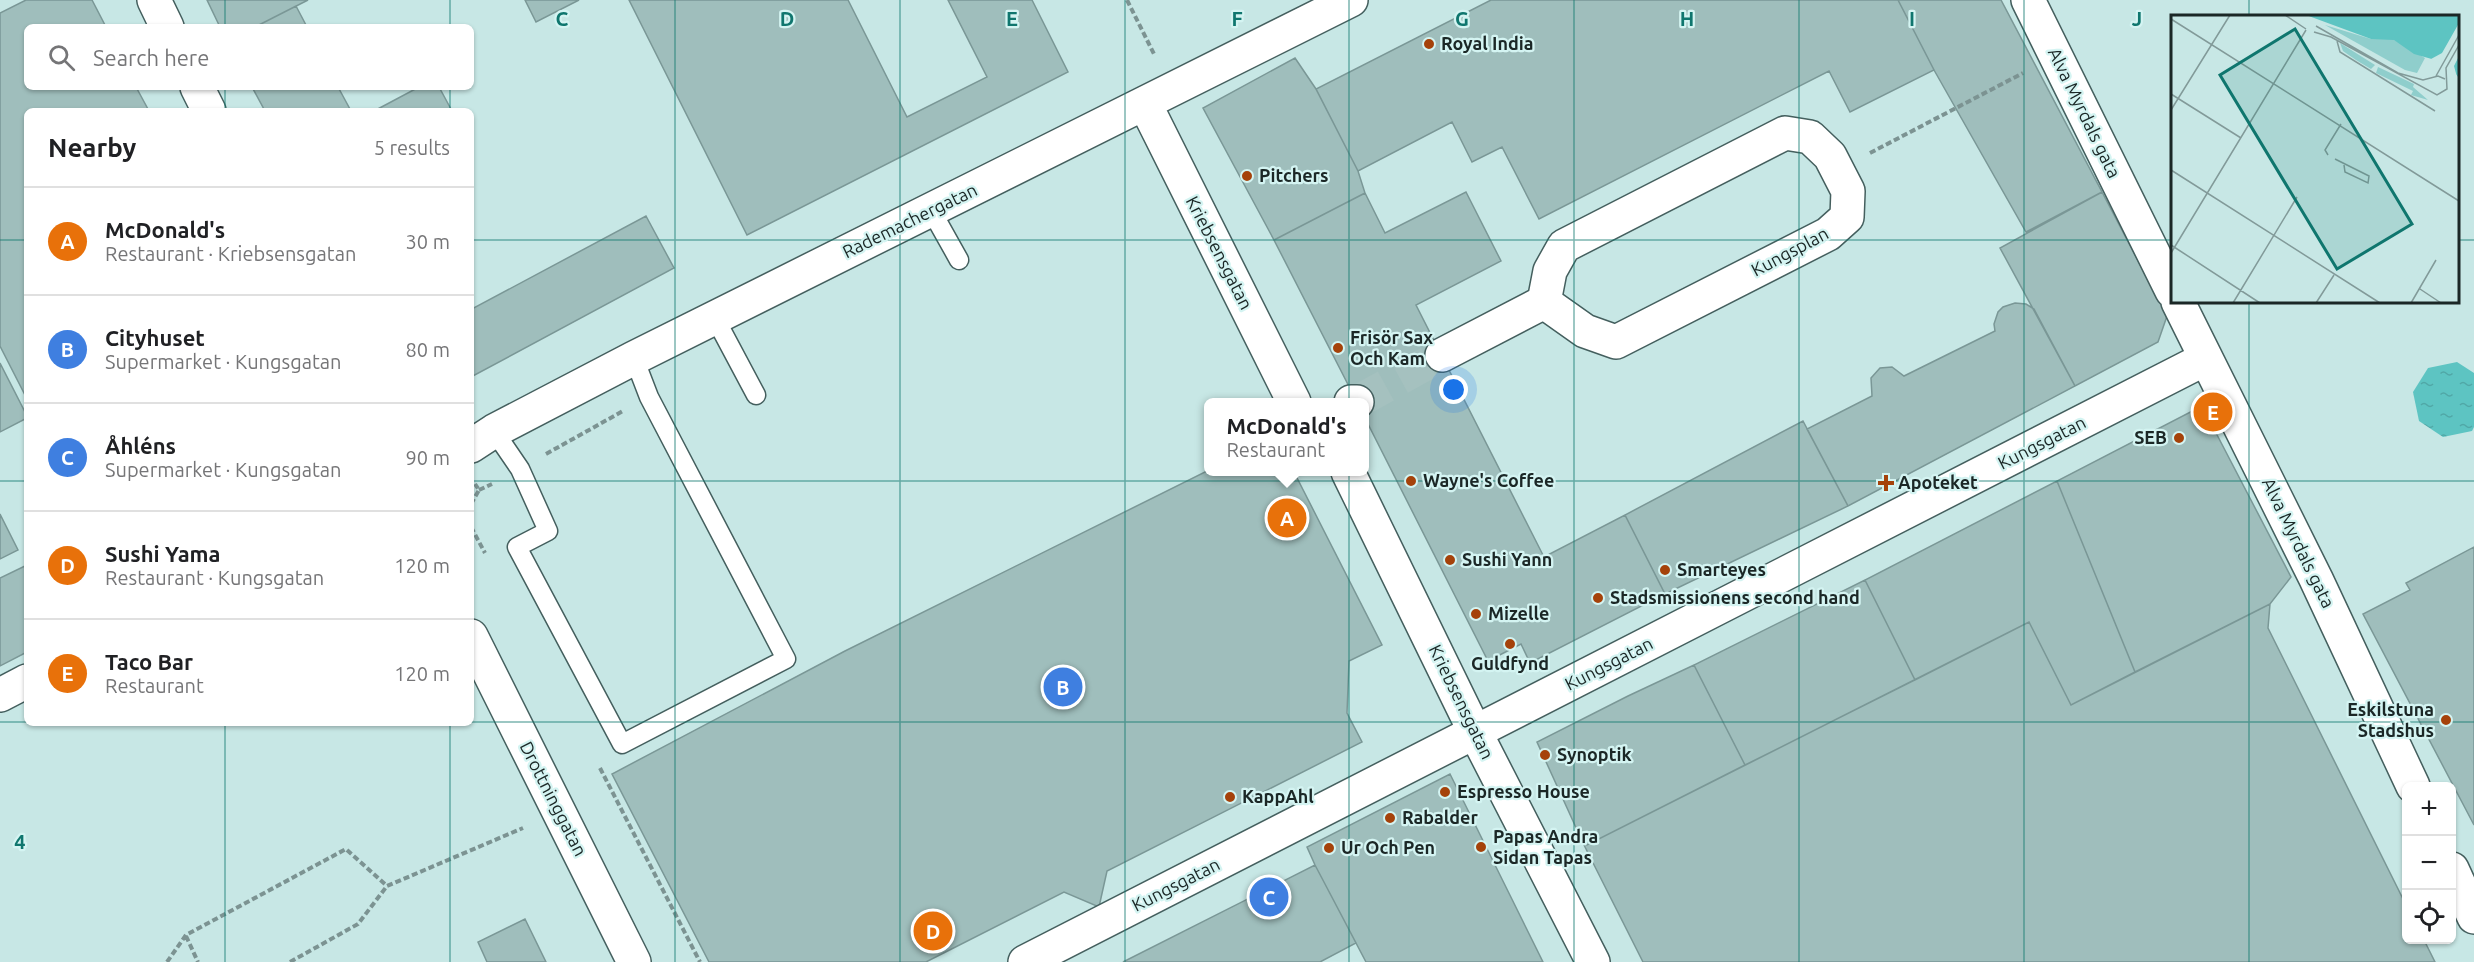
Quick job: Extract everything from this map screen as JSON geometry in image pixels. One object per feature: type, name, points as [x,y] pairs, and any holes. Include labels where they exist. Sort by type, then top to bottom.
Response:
[{"type":"street","points":[[154,0],[166,24]]},
{"type":"street","name":"Rademachergatan","points":[[483,439],[634,358],[1351,0]]},
{"type":"street","name":"Alva Myrdals gata","points":[[2028,0],[2171,289]]},
{"type":"street","points":[[198,90],[208,108]]},
{"type":"street","name":"Kriebsensgatan","points":[[1158,97],[1292,398]]},
{"type":"street","name":"Kungsplan","points":[[1785,133],[1810,137],[1830,156],[1848,191],[1847,218],[1828,234],[1616,342],[1585,331],[1544,302],[1550,271],[1564,246],[1785,133]]},
{"type":"street","points":[[1442,356],[1544,302]]},
{"type":"street","name":"Alva Myrdals gata","points":[[2178,303],[2316,579],[2411,782]]},
{"type":"street","name":"Kungsgatan","points":[[1025,962],[2193,365]]},
{"type":"street","name":"Kriebsensgatan","points":[[1350,476],[1475,732],[1593,962]]},
{"type":"street","name":"Drottninggatan","points":[[474,642],[634,962]]},
{"type":"street","points":[[0,695],[24,683]]},
{"type":"street","points":[[2456,879],[2474,917]]},
{"type":"lane","points":[[931,210],[958,260]]},
{"type":"lane","points":[[715,318],[756,395]]},
{"type":"lane","points":[[483,439],[520,469],[548,531],[517,547],[622,744],[786,659],[649,397],[634,358]]},
{"type":"path","points":[[1127,0],[1158,97]]},
{"type":"path","points":[[1837,170],[2056,56]]},
{"type":"path","points":[[474,482],[479,490],[474,499]]},
{"type":"path","points":[[290,962],[358,924],[387,886],[529,825]]},
{"type":"path","points":[[167,962],[186,935],[346,849],[387,886]]},
{"type":"path","points":[[186,935],[198,962]]},
{"type":"water","points":[[2457,362],[2474,373],[2474,427],[2472,431],[2443,437],[2419,421],[2413,392],[2428,368]]},
{"type":"building","points":[[26,0],[92,0],[104,24],[24,24],[24,90],[138,90],[147,108],[24,108],[24,393],[0,346],[0,13]]},
{"type":"building","points":[[207,0],[308,0],[261,24],[219,24]]},
{"type":"building","points":[[525,0],[579,0],[536,22]]},
{"type":"building","points":[[629,0],[848,0],[907,117],[987,77],[948,0],[1032,0],[1068,72],[747,235]]},
{"type":"building","points":[[1491,0],[1898,0],[1934,70],[1850,112],[1829,71],[1539,219],[1502,147],[1472,162],[1452,122],[1358,171],[1316,89]]},
{"type":"building","points":[[1898,0],[2001,0],[2102,192],[2026,232],[1934,70]]},
{"type":"building","points":[[296,6],[305,24],[261,24]]},
{"type":"building","points":[[1295,58],[1316,89],[1358,171],[1365,193],[1274,240],[1203,108]]},
{"type":"building","points":[[254,90],[340,90],[349,108],[263,108]]},
{"type":"building","points":[[413,90],[441,90],[450,108],[380,108]]},
{"type":"building","points":[[1466,192],[1501,261],[1416,305],[1544,557],[1625,515],[1665,594],[1530,663],[1521,644],[1488,661],[1369,426],[1369,398],[1355,398],[1274,240],[1365,193],[1385,233]]},
{"type":"building","points":[[2102,192],[2167,316],[2158,342],[2075,386],[2000,248]]},
{"type":"building","points":[[646,216],[674,268],[474,375],[474,308]]},
{"type":"building","points":[[2015,303],[2026,304],[2034,309],[2075,386],[1848,506],[1807,429],[1872,396],[1871,378],[1880,368],[1892,367],[1904,376],[1995,331],[1994,324],[1998,312],[2003,307]]},
{"type":"building","points":[[0,363],[24,410],[24,420],[0,432]]},
{"type":"building","points":[[2202,406],[2291,577],[2270,604],[2135,672],[2057,481]]},
{"type":"building","points":[[1803,421],[1848,506],[1665,594],[1625,515]]},
{"type":"building","points":[[1204,472],[1204,476],[1296,476],[1382,645],[1349,661],[1347,713],[1362,742],[1107,871],[1099,907],[1064,892],[926,962],[709,962],[612,774],[845,651]]},
{"type":"building","points":[[2057,481],[2135,672],[2071,705],[2029,622],[1915,680],[1865,580]]},
{"type":"building","points":[[0,514],[18,550],[0,559]]},
{"type":"building","name":"Eskilstuna Stadshus","points":[[2474,547],[2474,825],[2456,791],[2456,782],[2451,782],[2363,614],[2410,590],[2406,583]]},
{"type":"building","points":[[24,566],[24,654],[0,666],[0,578]]},
{"type":"building","points":[[1865,580],[1915,680],[1745,765],[1694,665]]},
{"type":"building","points":[[2270,604],[2268,628],[2402,897],[2402,944],[2426,944],[2435,962],[1643,962],[1583,843],[1587,845],[2029,622],[2071,705]]},
{"type":"building","points":[[1694,665],[1745,765],[1587,845],[1583,843],[1537,742]]},
{"type":"building","points":[[1450,774],[1543,962],[1366,962],[1315,865],[1307,847]]},
{"type":"building","points":[[1315,865],[1356,943],[1320,962],[1123,962]]},
{"type":"building","points":[[525,919],[546,962],[487,962],[478,942]]},
{"type":"tunnel","points":[[1364,398],[1442,355]]},
{"type":"place","name":"Royal India","points":[[1429,44]]},
{"type":"place","name":"Pitchers","points":[[1247,176]]},
{"type":"place","name":"Frisör Sax Och Kam","points":[[1338,348]]},
{"type":"place","name":"Taco Bar","points":[[2213,412]]},
{"type":"place","name":"SEB","points":[[2179,438]]},
{"type":"place","name":"Wayne's Coffee","points":[[1411,481]]},
{"type":"place","name":"Apoteket","points":[[1886,483]]},
{"type":"place","name":"McDonald's","points":[[1287,518]]},
{"type":"place","name":"Sushi Yann","points":[[1450,560]]},
{"type":"place","name":"Smarteyes","points":[[1665,570]]},
{"type":"place","name":"Stadsmissionens second hand","points":[[1598,598]]},
{"type":"place","name":"Mizelle","points":[[1476,614]]},
{"type":"place","name":"Guldfynd","points":[[1510,644]]},
{"type":"place","name":"Cityhuset","points":[[1063,687]]},
{"type":"place","name":"Eskilstuna Stadshus","points":[[2446,720]]},
{"type":"place","name":"Synoptik","points":[[1545,755]]},
{"type":"place","name":"Espresso House","points":[[1445,792]]},
{"type":"place","name":"KappAhl","points":[[1230,797]]},
{"type":"place","name":"Rabalder","points":[[1390,818]]},
{"type":"place","name":"Papas Andra Sidan Tapas","points":[[1481,847]]},
{"type":"place","name":"Ur Och Pen","points":[[1329,848]]},
{"type":"place","name":"Åhléns","points":[[1269,897]]},
{"type":"place","name":"Sushi Yama","points":[[933,931]]}]
